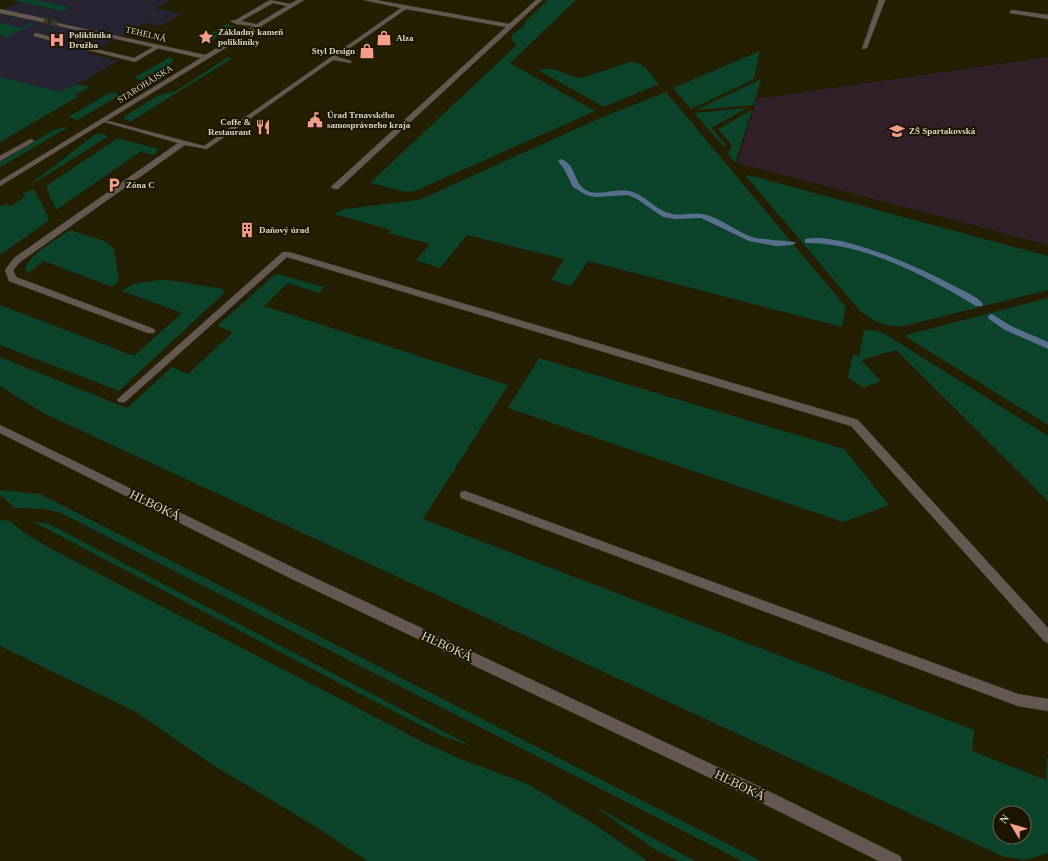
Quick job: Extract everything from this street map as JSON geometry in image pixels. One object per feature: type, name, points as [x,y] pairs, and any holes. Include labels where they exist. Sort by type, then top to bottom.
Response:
[{"type":"street","name":"STAROHÁJSKA","points":[[0,184],[301,0]]},
{"type":"street","points":[[367,0],[510,26]]},
{"type":"street","points":[[390,4],[396,0]]},
{"type":"street","points":[[335,187],[539,0]]},
{"type":"street","points":[[864,48],[882,0]]},
{"type":"street","points":[[257,26],[233,21],[272,1],[292,5]]},
{"type":"street","points":[[103,120],[205,148],[405,7]]},
{"type":"street","points":[[0,11],[42,20]]},
{"type":"street","points":[[1012,12],[1048,16]]},
{"type":"street","name":"TEHELNÁ","points":[[59,24],[206,57]]},
{"type":"street","points":[[36,35],[56,40]]},
{"type":"street","points":[[91,50],[135,60],[159,46]]},
{"type":"street","points":[[332,58],[349,62]]},
{"type":"street","points":[[0,159],[31,140]]},
{"type":"street","points":[[151,331],[12,279],[9,270],[17,260],[184,142]]},
{"type":"street","points":[[122,400],[286,254],[854,424],[1048,637]]},
{"type":"street","name":"HLBOKÁ","points":[[0,429],[296,575],[751,790],[895,861]]},
{"type":"street","points":[[465,495],[1018,700],[1048,705]]},
{"type":"shaded area","name":"Poliklinika Družba","points":[[23,0],[170,0],[156,8],[181,14],[161,26],[146,23],[88,53],[118,61],[60,94],[0,79],[0,11]]},
{"type":"shaded area","name":"ZŠ Spartakovská","points":[[1048,57],[1048,245],[737,163],[757,99]]},
{"type":"green space","points":[[13,0],[37,0],[69,7],[62,11]]},
{"type":"green space","points":[[548,0],[576,0],[510,63],[595,111],[415,191],[406,192],[370,183],[517,45],[512,40],[512,35],[525,25],[524,23]]},
{"type":"green space","points":[[0,23],[22,28],[31,23],[34,24],[7,37],[0,35]]},
{"type":"green space","points":[[227,24],[233,27],[208,42],[198,40]]},
{"type":"green space","points":[[760,51],[754,79],[691,109],[673,88]]},
{"type":"green space","points":[[170,57],[173,60],[172,62],[156,74],[143,80],[134,78]]},
{"type":"green space","points":[[228,57],[233,58],[130,122],[124,119],[125,116],[159,95],[176,91]]},
{"type":"green space","points":[[630,62],[635,62],[643,66],[650,72],[659,84],[604,107],[538,70],[550,69],[582,78]]},
{"type":"green space","points":[[0,77],[60,92],[76,84],[90,87],[75,95],[79,96],[0,142]]},
{"type":"green space","points":[[761,79],[754,105],[696,110]]},
{"type":"green space","points":[[111,92],[118,94],[118,96],[78,120],[68,117]]},
{"type":"green space","points":[[666,92],[845,306],[842,327],[588,261],[571,286],[551,280],[564,259],[467,235],[440,268],[416,260],[430,244],[388,233],[391,230],[334,214],[344,209],[419,200],[598,119]]},
{"type":"green space","points":[[747,108],[711,128],[726,145],[723,146],[694,113]]},
{"type":"green space","points":[[752,110],[735,163],[728,154],[732,145],[718,129]]},
{"type":"green space","points":[[65,127],[67,128],[0,167],[0,162],[54,130]]},
{"type":"green space","points":[[98,133],[109,136],[39,180],[31,183],[81,145]]},
{"type":"green space","points":[[118,138],[158,149],[155,155],[140,152],[56,210],[46,186]]},
{"type":"green space","points":[[748,175],[1048,256],[1048,290],[908,325],[894,326],[882,324],[860,311],[746,176]]},
{"type":"green space","points":[[34,189],[49,218],[48,221],[0,255],[0,207],[5,204],[11,206],[26,196],[22,194]]},
{"type":"green space","points":[[70,230],[107,242],[114,249],[119,279],[117,283],[112,287],[44,261],[28,273],[25,268],[34,256]]},
{"type":"green space","points":[[278,274],[324,287],[319,293],[287,283],[264,306],[508,385],[423,519],[974,730],[972,751],[1046,780],[1047,757],[1048,853],[1025,860],[1002,856],[43,413],[0,386],[0,357],[127,408],[172,367],[188,374],[233,332],[217,326],[273,276]]},
{"type":"green space","points":[[169,280],[223,289],[224,293],[119,391],[0,345],[0,305],[134,356],[182,313],[122,291],[133,284]]},
{"type":"green space","points":[[1048,298],[1048,425],[906,337],[906,335]]},
{"type":"green space","points":[[864,330],[878,331],[885,334],[1048,436],[1048,501],[896,350],[861,360],[881,381],[863,388],[848,377],[853,354],[859,356]]},
{"type":"green space","points":[[539,358],[844,449],[889,505],[843,522],[508,408]]},
{"type":"green space","points":[[0,490],[40,494],[761,861],[742,861],[61,513],[45,509],[15,508],[0,495]]},
{"type":"green space","points":[[0,520],[10,521],[23,532],[55,551],[423,742],[458,758],[528,784],[600,828],[647,861],[367,861],[318,828],[213,765],[136,712],[0,646]]},
{"type":"green space","points":[[32,521],[48,524],[57,528],[473,747],[440,735]]},
{"type":"green space","points":[[594,806],[695,861],[678,861],[654,849]]},
{"type":"waterway","points":[[561,161],[568,169],[579,189],[589,194],[600,195],[624,192],[629,193],[639,197],[666,215],[675,217],[702,216],[752,240],[776,244],[792,243]]},
{"type":"waterway","points":[[808,241],[826,241],[848,246],[896,262],[963,294],[979,304]]},
{"type":"waterway","points":[[992,317],[1008,328],[1048,346]]},
{"type":"tunnel","points":[[42,20],[59,24]]},
{"type":"place","name":"Základný kameň polikliniky","points":[[206,37]]},
{"type":"place","name":"Alza","points":[[384,38]]},
{"type":"place","name":"Poliklinika Družba","points":[[57,40]]},
{"type":"place","name":"Styl Design","points":[[367,51]]},
{"type":"place","name":"Úrad Trnavského samosprávneho kraja","points":[[315,120]]},
{"type":"place","name":"Coffe & Restaurant","points":[[263,127]]},
{"type":"place","name":"ZŠ Spartakovská","points":[[897,131]]},
{"type":"place","name":"Zóna C","points":[[114,185]]},
{"type":"place","name":"Daňový úrad","points":[[247,230]]}]
